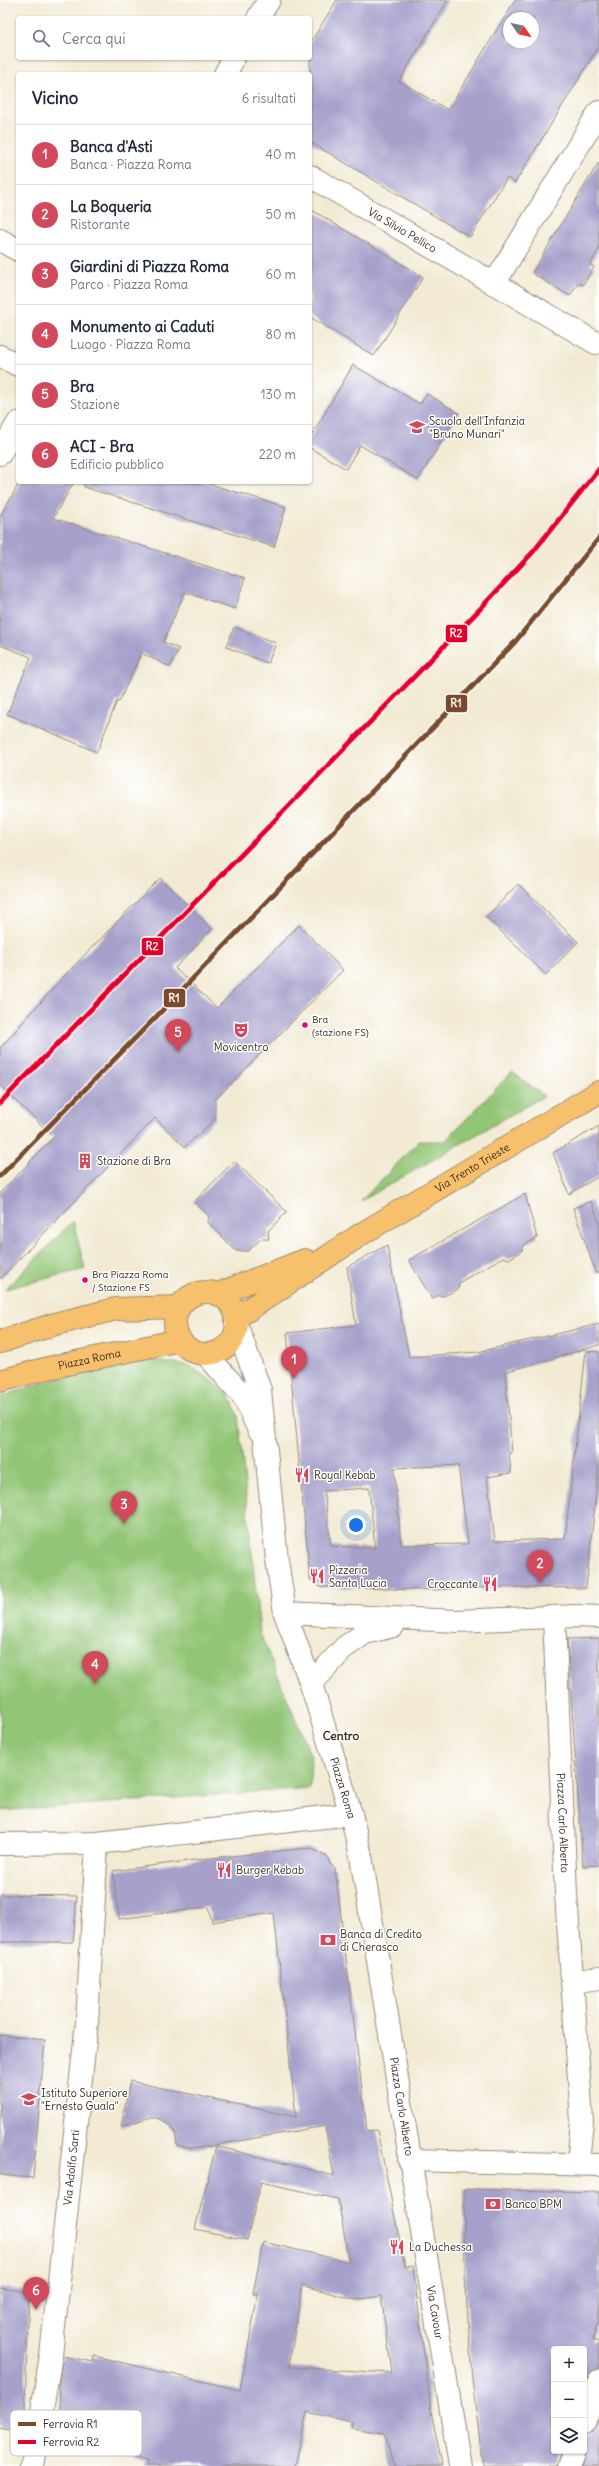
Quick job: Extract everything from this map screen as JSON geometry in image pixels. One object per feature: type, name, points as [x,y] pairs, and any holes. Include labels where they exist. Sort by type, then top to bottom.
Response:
[{"type":"main road","name":"Via Trento Trieste","points":[[347,1244],[599,1092]]},
{"type":"main road","points":[[218,1294],[347,1244]]},
{"type":"main road","points":[[236,1320],[347,1244]]},
{"type":"main road","points":[[209,1292],[218,1294],[230,1304],[236,1320],[235,1332],[224,1348],[206,1354],[192,1350],[180,1340],[175,1324],[179,1307],[184,1300],[196,1294],[209,1292]]},
{"type":"main road","points":[[0,1342],[55,1324],[116,1308],[179,1307]]},
{"type":"main road","name":"Piazza Roma","points":[[0,1381],[48,1368],[180,1340]]},
{"type":"street","points":[[259,16],[269,0]]},
{"type":"street","points":[[226,72],[233,60]]},
{"type":"street","points":[[494,284],[599,112]]},
{"type":"street","name":"Via Silvio Pellico","points":[[312,177],[596,343]]},
{"type":"street","points":[[0,240],[16,249]]},
{"type":"street","points":[[0,356],[16,364]]},
{"type":"street","points":[[0,454],[16,426]]},
{"type":"street","name":"Piazza Roma","points":[[0,1844],[97,1843],[351,1814],[311,1684],[285,1613],[277,1560],[260,1390],[236,1320]]},
{"type":"street","name":"Piazza Roma","points":[[206,1354],[243,1396],[265,1442]]},
{"type":"street","points":[[285,1613],[457,1622],[554,1617],[599,1617]]},
{"type":"street","name":"Piazza Carlo Alberto","points":[[351,1814],[369,1901],[409,2160],[589,2164],[582,2121],[572,1982],[554,1617]]},
{"type":"street","points":[[311,1684],[345,1647],[365,1633],[418,1620]]},
{"type":"street","name":"Via Adolfo Sarti","points":[[42,2410],[52,2348],[87,2022],[97,1843]]},
{"type":"street","points":[[572,1982],[599,1978]]},
{"type":"street","name":"Via Cavour","points":[[409,2160],[460,2466]]},
{"type":"street","points":[[586,2418],[599,2381]]},
{"type":"street","points":[[568,2466],[573,2454]]},
{"type":"street","name":"Via Adolfo Sarti","points":[[33,2466],[35,2456]]},
{"type":"green space","points":[[512,1072],[544,1096],[361,1201],[419,1141],[445,1141]]},
{"type":"green space","points":[[73,1221],[85,1269],[5,1289]]},
{"type":"green space","points":[[137,1358],[190,1366],[227,1391],[238,1415],[260,1633],[311,1756],[310,1788],[0,1811],[0,1397],[38,1384]]},
{"type":"building","points":[[337,0],[448,0],[399,81],[448,110],[503,20],[503,48],[539,48],[539,12],[508,12],[515,0],[599,0],[599,46],[515,183],[507,178],[470,237],[312,143],[312,72],[310,72],[310,60],[312,60],[312,40]]},
{"type":"building","points":[[599,162],[599,249],[590,265],[594,267],[583,285],[578,283],[570,296],[532,273]]},
{"type":"building","points":[[312,210],[423,277],[374,356],[312,318]]},
{"type":"building","points":[[353,365],[420,404],[427,394],[459,413],[418,480],[360,445],[346,469],[312,449],[312,435]]},
{"type":"building","points":[[19,484],[73,484],[53,518],[245,578],[235,609],[185,592],[163,642],[179,649],[170,667],[141,653],[119,702],[117,701],[97,752],[7,714],[31,657],[0,645],[0,516]]},
{"type":"building","points":[[85,484],[210,484],[286,507],[274,547],[84,487]]},
{"type":"building","points":[[234,627],[276,643],[268,663],[226,647]]},
{"type":"building","points":[[160,878],[212,929],[175,968],[217,1008],[299,925],[343,970],[215,1100],[215,1119],[185,1147],[155,1118],[0,1279],[0,1193],[54,1137],[0,1086],[0,1048],[67,973]]},
{"type":"building","points":[[518,884],[578,942],[546,975],[486,917]]},
{"type":"building","points":[[599,1126],[599,1176],[569,1194],[553,1153]]},
{"type":"building","points":[[234,1161],[287,1212],[268,1231],[269,1239],[261,1239],[248,1251],[236,1251],[208,1222],[209,1216],[194,1202]]},
{"type":"building","points":[[525,1194],[537,1238],[524,1245],[522,1251],[509,1259],[503,1257],[459,1283],[458,1289],[444,1296],[438,1295],[432,1299],[409,1260]]},
{"type":"building","points":[[591,1201],[599,1222],[599,1272],[596,1273],[573,1208]]},
{"type":"building","points":[[387,1245],[409,1357],[478,1352],[599,1324],[599,1345],[505,1372],[512,1453],[509,1453],[511,1473],[487,1477],[495,1541],[565,1539],[586,1351],[599,1352],[599,1465],[586,1588],[501,1587],[433,1590],[320,1587],[310,1579],[287,1333],[356,1325],[347,1267]],"holes":[[[458,1465],[468,1544],[401,1545],[394,1468]],[[369,1488],[375,1548],[331,1546],[324,1491]]]},
{"type":"building","points":[[599,1638],[599,1865],[583,1866],[567,1639]]},
{"type":"building","points":[[310,1848],[327,1856],[330,1864],[335,1868],[367,2131],[377,2130],[405,2267],[413,2266],[431,2411],[442,2466],[393,2466],[385,2433],[351,2428],[352,2422],[307,2412],[295,2466],[146,2466],[147,2461],[126,2456],[142,2456],[142,2410],[60,2410],[59,2383],[63,2356],[93,2362],[94,2356],[240,2390],[258,2294],[253,2294],[263,2242],[349,2262],[338,2199],[261,2182],[247,2240],[195,2229],[216,2146],[334,2176],[325,2126],[192,2149],[177,2145],[175,2132],[167,2123],[157,2118],[147,2118],[121,2127],[130,2081],[296,2117],[274,1913],[212,1922],[208,1907],[119,1919],[113,1871],[202,1859]],"holes":[[[302,2285],[355,2300],[381,2296],[392,2373],[289,2367]]]},
{"type":"building","points":[[0,1895],[77,1896],[73,1942],[0,1942]]},
{"type":"building","points":[[0,2035],[45,2040],[33,2178],[0,2175]]},
{"type":"building","points":[[464,2189],[599,2192],[599,2319],[592,2340],[599,2342],[599,2369],[591,2372],[587,2380],[587,2346],[551,2346],[551,2454],[560,2454],[556,2466],[483,2466],[472,2379],[465,2274]]},
{"type":"building","points":[[0,2288],[29,2292],[25,2410],[10,2410],[10,2430],[0,2428]]},
{"type":"building","points":[[599,2418],[599,2466],[581,2466],[585,2454],[587,2454],[587,2434],[592,2432]]},
{"type":"railway","points":[[0,1103],[480,609],[533,552],[599,469]]},
{"type":"rail line","name":"R2","points":[[0,1103],[480,609],[533,552],[599,469]]},
{"type":"rail line","name":"R1","points":[[0,1176],[155,1018],[515,642],[599,538]]},
{"type":"place","name":"Scuola dell'Infanzia \"Bruno Munari\"","points":[[417,427]]},
{"type":"place","name":"Bra (stazione FS)","points":[[305,1025]]},
{"type":"place","name":"Movicentro","points":[[241,1030]]},
{"type":"place","name":"Bra","points":[[178,1052]]},
{"type":"place","name":"Stazione di Bra","points":[[85,1161]]},
{"type":"place","name":"Bra Piazza Roma / Stazione FS","points":[[85,1280]]},
{"type":"place","name":"Banca d'Asti","points":[[294,1379]]},
{"type":"place","name":"Royal Kebab","points":[[302,1475]]},
{"type":"place","name":"Giardini di Piazza Roma","points":[[124,1524]]},
{"type":"place","name":"Pizzeria Santa Lucia","points":[[317,1576]]},
{"type":"place","name":"La Boqueria","points":[[540,1583]]},
{"type":"place","name":"Croccante","points":[[490,1584]]},
{"type":"place","name":"Monumento ai Caduti","points":[[95,1684]]},
{"type":"place","name":"Burger Kebab","points":[[224,1870]]},
{"type":"place","name":"Banca di Credito di Cherasco","points":[[328,1940]]},
{"type":"place","name":"Istituto Superiore \"Ernesto Guala\"","points":[[29,2099]]},
{"type":"place","name":"Banco BPM","points":[[493,2204]]},
{"type":"place","name":"La Duchessa","points":[[397,2247]]},
{"type":"place","name":"ACI - Bra","points":[[36,2310]]},
{"type":"district","name":"Centro","points":[[341,1736]]}]
